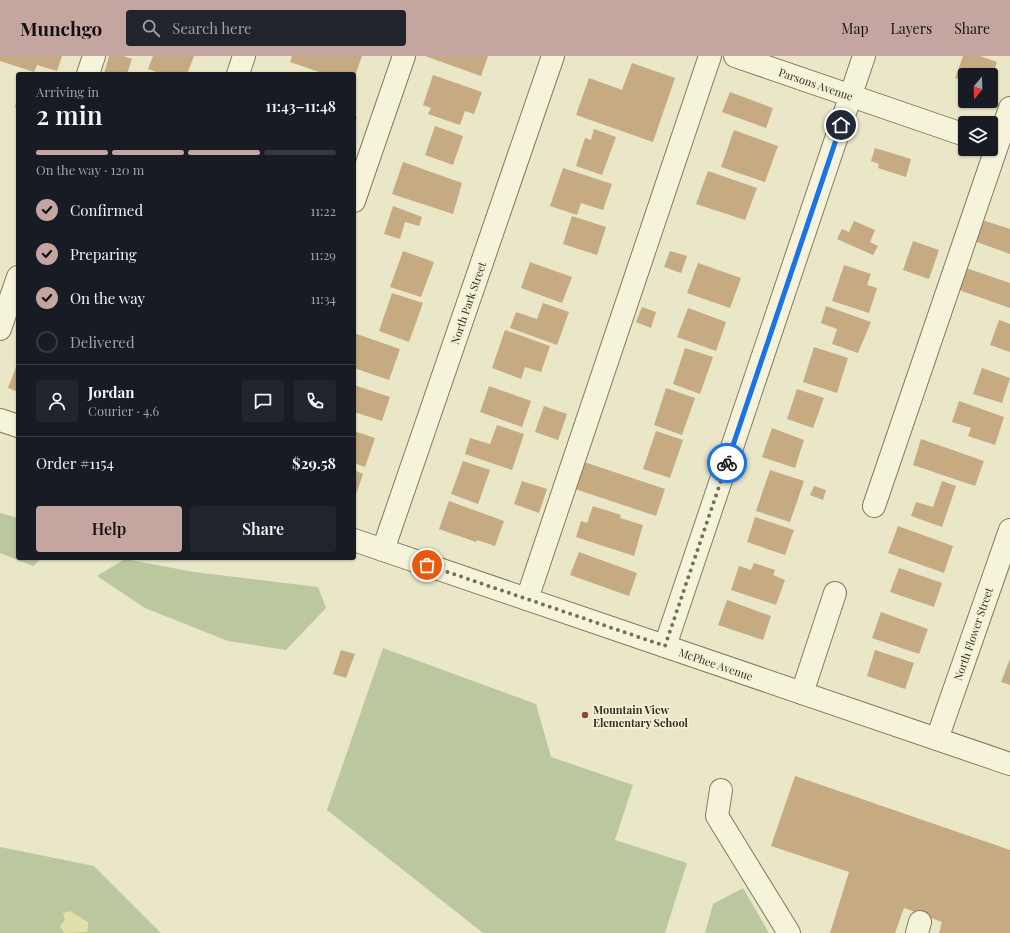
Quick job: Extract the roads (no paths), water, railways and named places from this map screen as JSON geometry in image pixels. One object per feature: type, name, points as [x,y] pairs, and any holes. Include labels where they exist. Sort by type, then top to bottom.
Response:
[{"type":"street","points":[[89,72],[94,56]]},
{"type":"street","points":[[239,72],[244,56]]},
{"type":"street","points":[[356,195],[404,56]]},
{"type":"street","name":"North Park Street","points":[[384,550],[553,56]]},
{"type":"street","points":[[527,599],[710,56]]},
{"type":"street","name":"Parsons Avenue","points":[[735,56],[958,133]]},
{"type":"street","points":[[665,646],[864,56]]},
{"type":"street","points":[[874,506],[1000,147],[1010,108]]},
{"type":"street","points":[[0,329],[16,283]]},
{"type":"street","points":[[0,420],[16,425]]},
{"type":"street","name":"North Flower Street","points":[[936,739],[1010,530]]},
{"type":"street","name":"McPhee Avenue","points":[[356,541],[1010,764]]},
{"type":"street","points":[[802,693],[835,594]]},
{"type":"street","points":[[721,790],[717,816],[789,933]]},
{"type":"place","name":"Mountain View Elementary School","points":[[585,715]]}]
